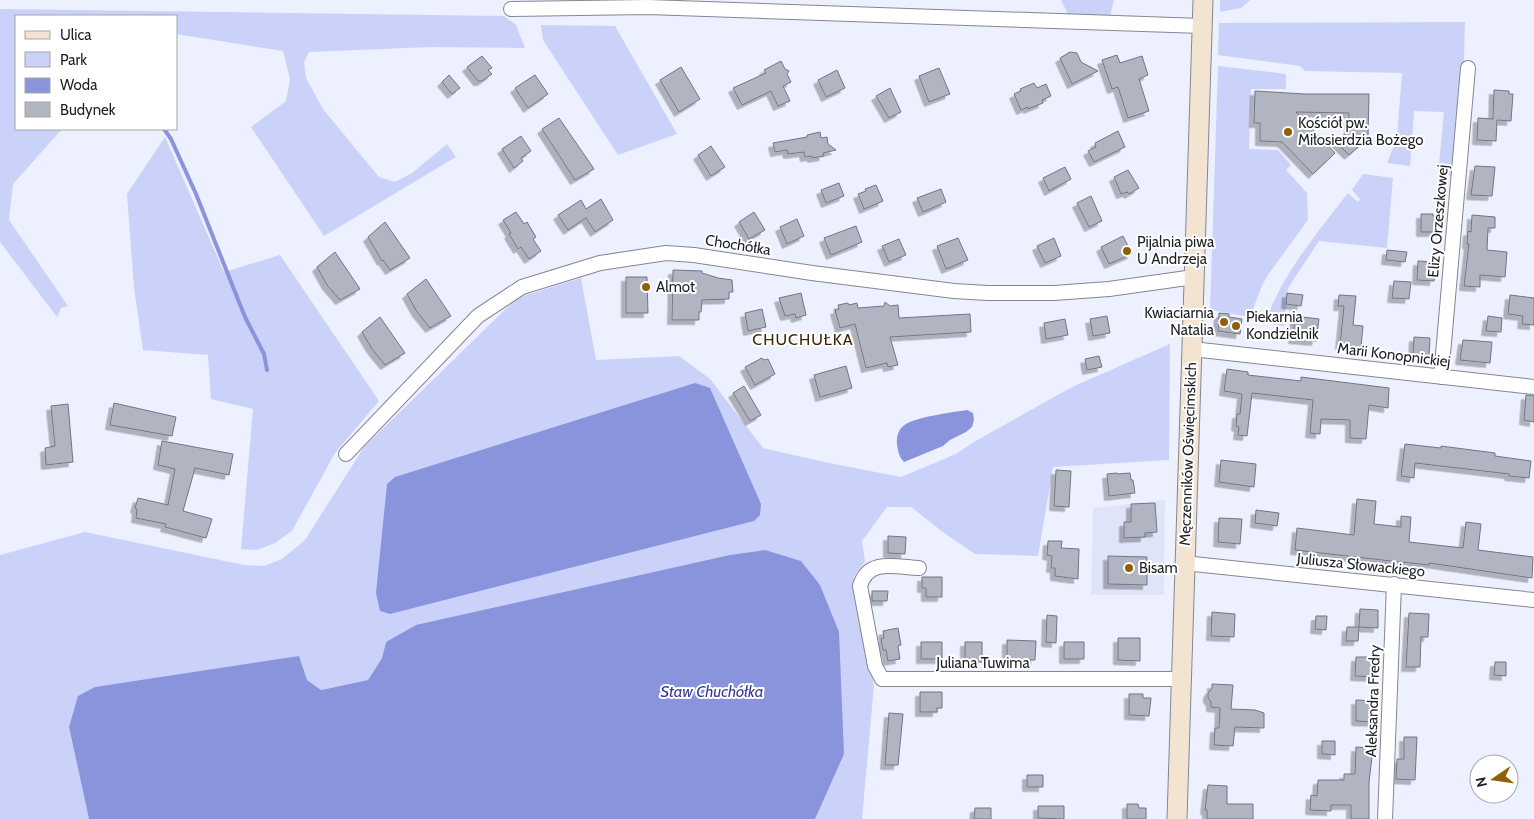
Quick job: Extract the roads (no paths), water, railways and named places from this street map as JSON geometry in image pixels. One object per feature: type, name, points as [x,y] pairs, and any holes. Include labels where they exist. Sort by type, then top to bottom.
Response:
[{"type":"main road","name":"Męczenników Oświęcimskich","points":[[1177,819],[1203,0]]},
{"type":"street","points":[[511,9],[650,4],[1202,26]]},
{"type":"street","name":"Elizy Orzeszkowej","points":[[1441,378],[1468,68]]},
{"type":"street","name":"Chochółka","points":[[346,454],[478,316],[522,287],[600,263],[666,253],[694,255],[822,274],[954,291],[988,293],[1054,293],[1100,290],[1194,277]]},
{"type":"street","name":"Marii Konopnickiej","points":[[1192,349],[1534,387]]},
{"type":"street","name":"Juliusza Słowackiego","points":[[1184,563],[1534,600]]},
{"type":"street","name":"Juliana Tuwima","points":[[919,568],[872,567],[862,579],[860,586],[876,666],[882,679],[1181,679]]},
{"type":"street","name":"Aleksandra Fredry","points":[[1385,819],[1394,584]]},
{"type":"water","points":[[695,383],[710,388],[761,504],[760,515],[754,521],[390,614],[380,611],[376,593],[387,484],[395,477]]},
{"type":"water","points":[[967,410],[973,413],[974,420],[972,427],[966,432],[943,446],[904,462],[902,460],[898,451],[897,441],[899,432],[904,426],[911,421],[926,417]]},
{"type":"water","name":"Staw Chuchółka","points":[[765,550],[801,561],[820,585],[839,632],[844,754],[815,819],[89,819],[69,727],[78,696],[95,687],[299,656],[307,680],[321,690],[368,680],[382,658],[386,642],[416,625],[730,555]]},
{"type":"waterway","points":[[165,130],[171,139],[196,194],[245,317],[264,354],[267,370]]},
{"type":"place","name":"Kościół pw. Miłosierdzia Bożego","points":[[1288,132]]},
{"type":"place","name":"Pijalnia piwa U Andrzeja","points":[[1127,251]]},
{"type":"place","name":"Almot","points":[[646,287]]},
{"type":"place","name":"Kwiaciarnia Natalia","points":[[1224,322]]},
{"type":"place","name":"Piekarnia Kondzielnik","points":[[1236,326]]},
{"type":"place","name":"Bisam","points":[[1129,568]]},
{"type":"district","name":"CHUCHUŁKA","points":[[803,339]]}]
